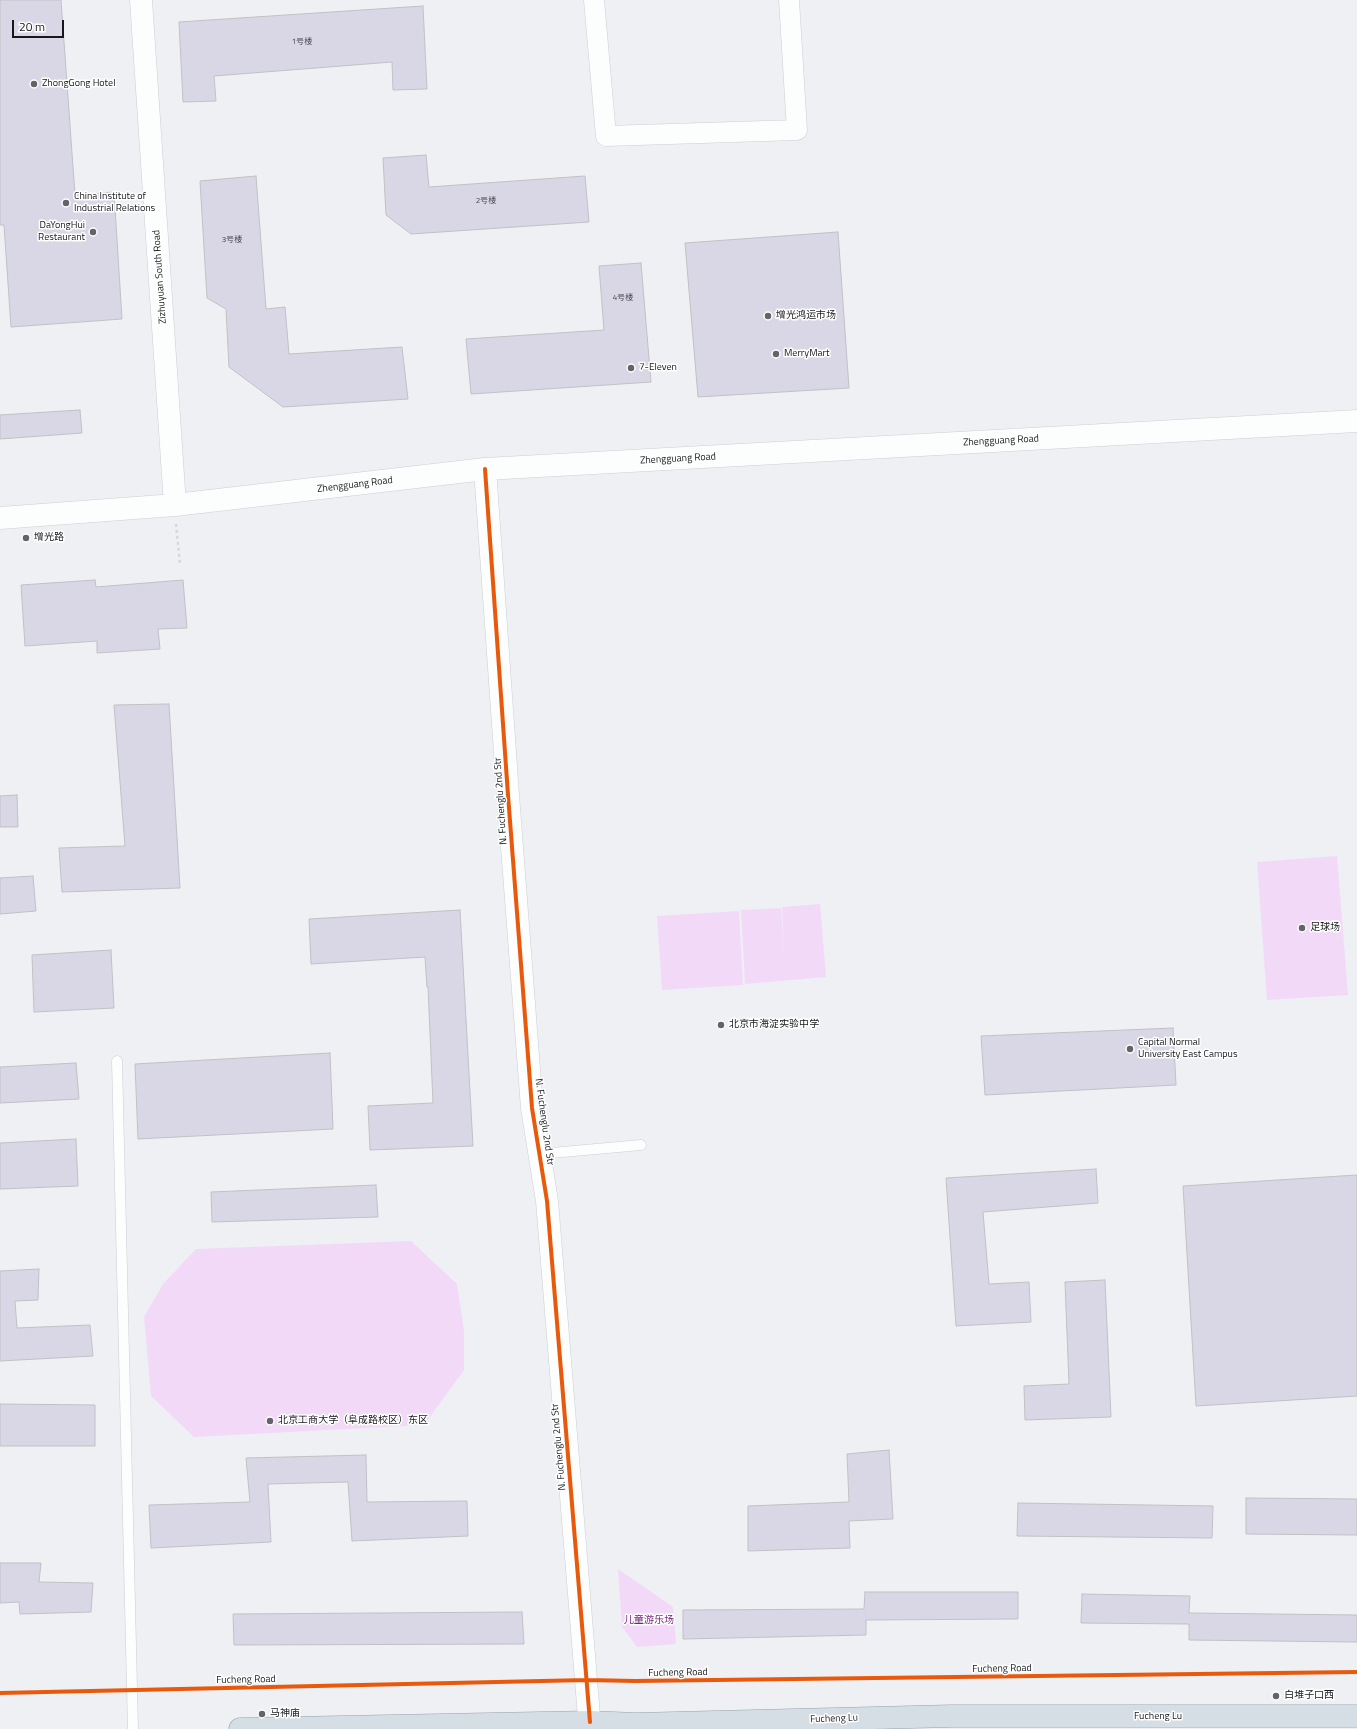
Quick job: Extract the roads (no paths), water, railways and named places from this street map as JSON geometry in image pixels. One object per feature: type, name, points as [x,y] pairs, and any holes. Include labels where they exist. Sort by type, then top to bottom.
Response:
[{"type":"highway","name":"Fucheng Lu","points":[[240,1729],[590,1726],[952,1716],[1357,1716]]},
{"type":"street","name":"Zizhuyuan South Road","points":[[141,0],[175,505]]},
{"type":"street","points":[[594,0],[606,136],[797,130],[788,0]]},
{"type":"street","name":"Zhengguang Road","points":[[0,518],[175,505],[485,470],[1357,421]]},
{"type":"street","name":"N. Fuchenglu 2nd Str","points":[[485,470],[532,1108],[547,1201],[590,1726]]},
{"type":"lane","points":[[117,1061],[133,1729]]},
{"type":"lane","points":[[540,1154],[641,1145]]},
{"type":"place","name":"ZhongGong Hotel","points":[[34,84]]},
{"type":"place","name":"China Institute of Industrial Relations","points":[[66,203]]},
{"type":"place","name":"DaYongHui Restaurant","points":[[93,232]]},
{"type":"place","name":"增光鸿运市场","points":[[768,316]]},
{"type":"place","name":"MerryMart","points":[[776,354]]},
{"type":"place","name":"7-Eleven","points":[[631,368]]},
{"type":"place","name":"增光路","points":[[26,538]]},
{"type":"place","name":"足球场","points":[[1302,928]]},
{"type":"place","name":"北京市海淀实验中学","points":[[721,1025]]},
{"type":"place","name":"Capital Normal University East Campus","points":[[1130,1049]]},
{"type":"place","name":"北京工商大学（阜成路校区）东区","points":[[270,1421]]},
{"type":"place","name":"白堆子口西","points":[[1276,1696]]},
{"type":"place","name":"马神庙","points":[[262,1714]]},
{"type":"park label","name":"儿童游乐场","points":[[649,1621]]}]
